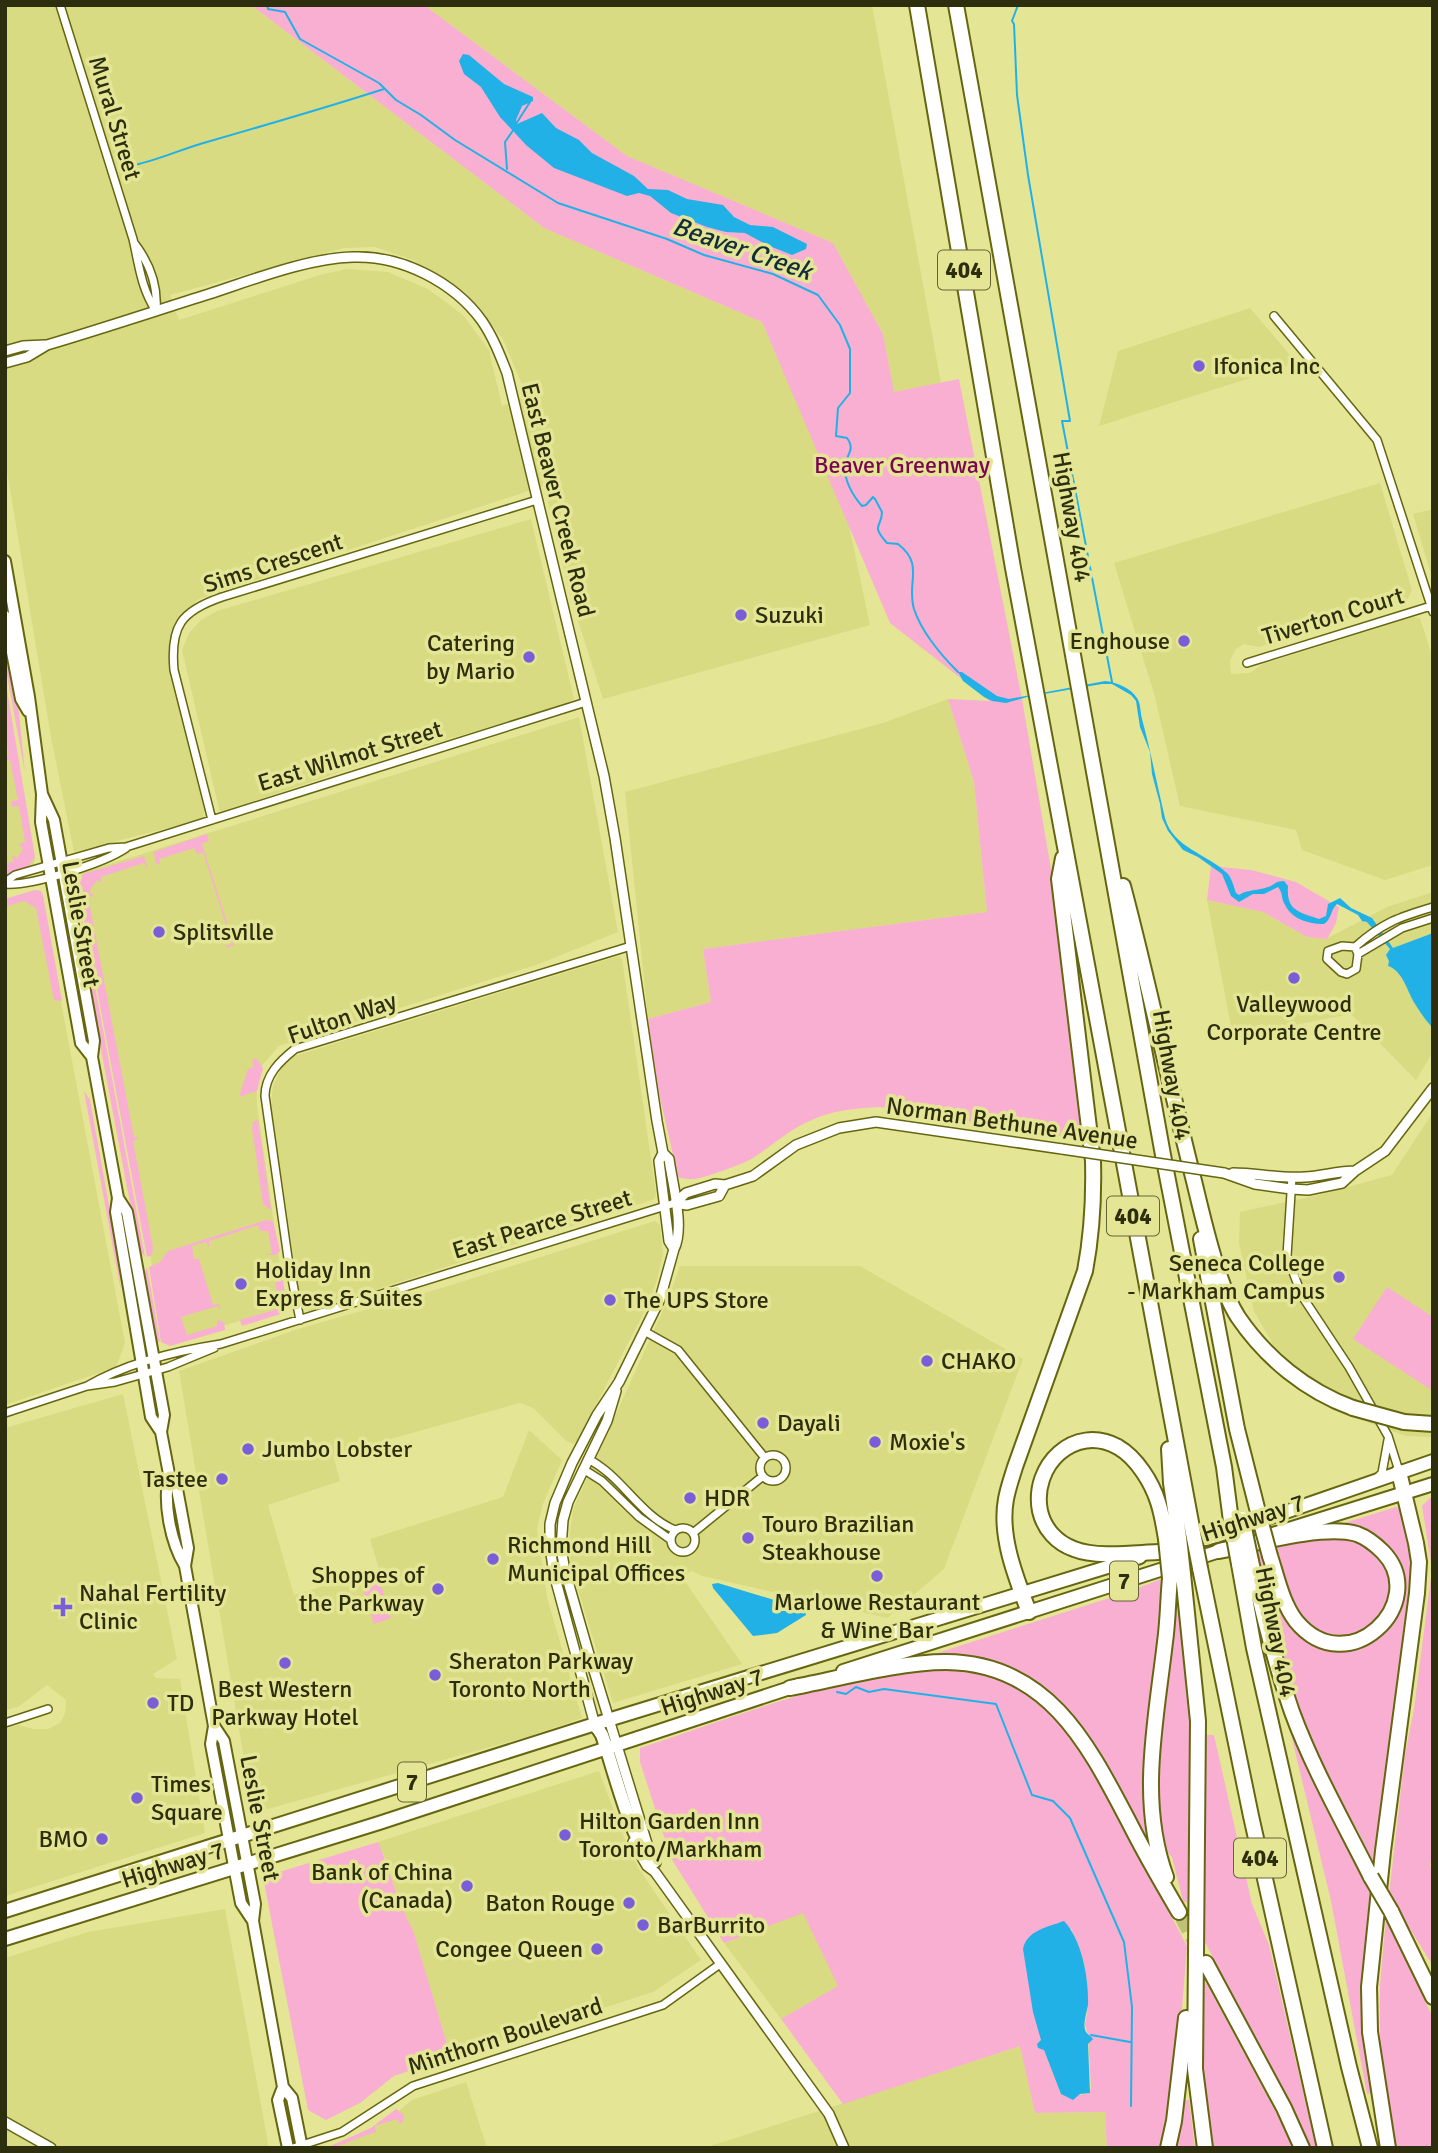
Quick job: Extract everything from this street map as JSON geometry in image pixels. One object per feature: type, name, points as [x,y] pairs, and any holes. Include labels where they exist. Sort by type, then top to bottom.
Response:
[{"type":"highway","name":"404","points":[[917,5],[986,398],[1007,534],[1167,1402],[1174,1540],[1200,1568],[1251,1816],[1325,2148]]},
{"type":"highway","name":"Highway 404","points":[[956,5],[1163,1156],[1245,1562],[1254,1648],[1349,2067],[1370,2148]]},
{"type":"highway","points":[[1096,783],[1144,964],[1180,1127],[1237,1429],[1258,1512],[1270,1556],[1289,1608],[1310,1634],[1330,1642],[1356,1642],[1383,1625],[1392,1609],[1396,1589],[1395,1574],[1388,1558],[1374,1543],[1358,1535],[1334,1532],[1301,1535],[1219,1551]]},
{"type":"highway","points":[[1029,1612],[1007,1544],[1004,1519],[1006,1500],[1015,1466],[1085,1271],[1094,1204],[1092,1149],[1059,879],[1065,847]]},
{"type":"highway","points":[[1180,1127],[1219,1273],[1237,1315],[1272,1358],[1332,1401],[1404,1422],[1433,1424]]},
{"type":"highway","points":[[1174,1540],[1089,1553],[1059,1542],[1048,1530],[1041,1515],[1038,1496],[1044,1471],[1052,1458],[1067,1447],[1098,1441],[1118,1447],[1132,1459],[1148,1480],[1174,1540],[1198,1721],[1195,2069],[1205,2148]]},
{"type":"highway","points":[[1388,2148],[1370,2032],[1369,1987],[1383,1851],[1417,1593],[1418,1553],[1414,1526],[1399,1472]]},
{"type":"highway","points":[[1245,1562],[1293,1712],[1318,1772],[1371,1877],[1433,1980]]},
{"type":"highway","points":[[790,1688],[916,1664],[948,1662],[994,1669],[1021,1681],[1071,1723],[1094,1755],[1180,1915],[1162,1868],[1153,1831],[1150,1783],[1151,1754],[1166,1638],[1177,1576]]},
{"type":"highway","points":[[1168,2148],[1182,2061],[1196,1898]]},
{"type":"highway","points":[[1391,1911],[1433,1997]]},
{"type":"highway","points":[[1206,1963],[1284,2108],[1302,2148]]},
{"type":"main road","name":"Leslie Street","points":[[5,561],[22,652],[42,794],[41,822],[81,1043],[92,1057]]},
{"type":"main road","name":"Leslie Street","points":[[5,616],[21,699],[30,715]]},
{"type":"main road","name":"Leslie Street","points":[[42,794],[54,820],[63,867],[94,1041],[92,1057],[118,1198],[116,1212],[142,1368],[151,1417],[161,1432]]},
{"type":"main road","name":"Leslie Street","points":[[118,1198],[127,1212],[164,1415],[161,1432],[169,1474],[165,1491],[177,1552],[185,1566],[214,1726],[211,1744],[234,1868],[241,1903],[253,1921]]},
{"type":"main road","name":"Highway 7","points":[[5,1910],[1022,1592],[1174,1540],[1216,1536],[1433,1461]]},
{"type":"main road","name":"Highway 7","points":[[5,1939],[248,1864],[1433,1484]]},
{"type":"main road","points":[[595,1724],[609,1748],[637,1836],[654,1867]]},
{"type":"main road","name":"Leslie Street","points":[[214,1726],[224,1741],[256,1904],[253,1921],[283,2087],[292,2098],[296,2147]]},
{"type":"street","name":"Mural Street","points":[[60,5],[134,243],[147,260],[157,293],[156,311]]},
{"type":"street","name":"East Beaver Creek Road","points":[[5,363],[27,356],[47,345],[323,260],[355,257],[374,258],[414,268],[440,283],[481,320],[508,373],[611,816],[663,1153],[659,1161],[668,1241],[674,1249]]},
{"type":"street","points":[[1274,316],[1377,440],[1432,609]]},
{"type":"street","name":"East Beaver Creek Road","points":[[5,351],[23,346],[47,345]]},
{"type":"street","name":"Sims Crescent","points":[[212,820],[174,670],[175,633],[187,614],[202,604],[222,597],[537,500]]},
{"type":"street","name":"Tiverton Court","points":[[1247,663],[1432,609]]},
{"type":"street","name":"East Wilmot Street","points":[[5,883],[16,885],[63,867],[113,857],[126,847],[374,764],[586,702]]},
{"type":"street","points":[[1433,907],[1394,919],[1371,932],[1356,951],[1402,928],[1433,918]]},
{"type":"street","name":"Fulton Way","points":[[300,1320],[288,1258],[265,1096],[265,1088],[271,1074],[280,1062],[295,1049],[631,946]]},
{"type":"street","name":"Norman Bethune Avenue","points":[[1224,1173],[1255,1184],[1291,1189],[1308,1190],[1342,1183],[1385,1151],[1433,1088]]},
{"type":"street","name":"Norman Bethune Avenue","points":[[676,1203],[686,1193],[715,1184],[725,1185],[760,1172],[796,1145],[839,1128],[876,1122],[1224,1173],[1307,1177],[1355,1171]]},
{"type":"street","name":"East Beaver Creek Road","points":[[595,1724],[554,1574],[550,1524],[555,1503],[572,1463],[597,1415],[619,1382],[660,1299],[678,1242],[676,1203],[669,1158],[663,1153]]},
{"type":"street","points":[[1292,1177],[1287,1256],[1302,1296],[1349,1367],[1388,1436],[1399,1472]]},
{"type":"street","name":"East Pearce Street","points":[[5,1413],[87,1387],[115,1382],[155,1364],[197,1357],[221,1344],[676,1203]]},
{"type":"street","points":[[644,1331],[678,1350],[765,1458]]},
{"type":"street","name":"East Beaver Creek Road","points":[[609,1748],[610,1720],[561,1548],[563,1520],[568,1502],[607,1421],[619,1382]]},
{"type":"street","points":[[1377,1479],[1382,1473],[1388,1436]]},
{"type":"street","points":[[572,1463],[602,1481],[639,1517],[671,1540],[677,1550],[686,1552],[694,1546],[693,1533],[686,1528],[676,1530],[650,1514],[607,1470],[577,1453]]},
{"type":"street","points":[[771,1455],[779,1456],[785,1461],[787,1469],[778,1480],[769,1480],[763,1476],[760,1469],[765,1458],[771,1455]]},
{"type":"street","points":[[693,1533],[763,1476]]},
{"type":"street","points":[[671,1540],[676,1530]]},
{"type":"street","points":[[5,1723],[48,1709]]},
{"type":"street","points":[[654,1867],[720,1964],[829,2114],[844,2148]]},
{"type":"street","name":"Minthorn Boulevard","points":[[296,2147],[342,2132],[412,2086],[663,2005],[720,1964]]},
{"type":"street","points":[[5,2122],[51,2148]]},
{"type":"shaded area","points":[[5,5],[251,5],[544,228],[762,322],[848,521],[870,625],[603,699],[571,599],[544,486],[198,599],[171,633],[169,665],[204,817],[74,852],[51,737],[5,459]],"holes":[[[375,247],[413,260],[465,292],[503,339],[527,397],[502,406],[489,350],[463,315],[428,289],[388,272],[347,269],[320,275],[179,320],[170,295],[344,248]]]},
{"type":"shaded area","points":[[424,5],[872,5],[941,383],[894,393],[883,334],[833,243],[627,156]]},
{"type":"shaded area","points":[[1250,308],[1297,363],[1099,426],[1118,351]]},
{"type":"shaded area","points":[[1380,483],[1412,590],[1407,600],[1259,647],[1244,644],[1236,649],[1230,660],[1231,674],[1250,673],[1263,664],[1413,617],[1420,618],[1433,659],[1433,865],[1385,880],[1302,850],[1296,830],[1180,806],[1155,697],[1114,563]]},
{"type":"shaded area","points":[[1433,509],[1433,581],[1413,514]]},
{"type":"shaded area","points":[[531,519],[574,699],[565,705],[372,761],[220,813],[182,650],[189,633],[201,620],[217,611]]},
{"type":"shaded area","points":[[948,699],[974,782],[987,912],[703,949],[711,1002],[648,1019],[625,792],[883,723]]},
{"type":"shaded area","points":[[5,702],[35,860],[33,866],[5,875]]},
{"type":"shaded area","points":[[579,717],[618,932],[539,964],[279,1046],[256,1072],[257,1106],[286,1306],[166,1344],[81,873]]},
{"type":"shaded area","points":[[40,890],[125,1343],[116,1367],[5,1405],[5,899]]},
{"type":"shaded area","points":[[1433,892],[1433,1052],[1416,1080],[1351,1014],[1233,1037],[1207,900],[1263,912],[1307,937],[1326,939],[1387,907]]},
{"type":"shaded area","points":[[619,956],[622,959],[655,1199],[310,1311],[304,1309],[300,1303],[271,1104],[273,1085],[282,1067],[295,1056],[307,1052]]},
{"type":"shaded area","name":"Seneca College - Markham Campus","points":[[1433,1112],[1433,1437],[1406,1436],[1333,1410],[1292,1378],[1254,1311],[1239,1243],[1240,1212],[1392,1175]]},
{"type":"shaded area","points":[[655,1221],[660,1225],[663,1255],[649,1303],[574,1444],[566,1441],[533,1408],[520,1403],[333,1455],[340,1481],[268,1505],[294,1595],[379,1569],[370,1539],[503,1497],[529,1430],[562,1460],[543,1504],[537,1529],[547,1597],[582,1718],[530,1736],[253,1813],[179,1371],[298,1329],[445,1287]]},
{"type":"shaded area","points":[[680,1266],[860,1266],[1023,1359],[944,1569],[887,1618],[702,1576],[692,1571],[682,1577],[742,1664],[613,1703],[570,1564],[569,1541],[573,1509],[669,1297]]},
{"type":"shaded area","points":[[123,1394],[177,1659],[153,1674],[156,1678],[180,1679],[205,1833],[5,1896],[5,1729],[18,1725],[48,1729],[60,1723],[65,1714],[66,1700],[47,1685],[18,1707],[5,1710],[5,1428]]},
{"type":"shaded area","points":[[599,1771],[628,1848],[639,1869],[701,1960],[653,1992],[451,2057],[413,1931],[403,1914],[378,1842]]},
{"type":"shaded area","points":[[225,1909],[269,2148],[5,2148],[5,1958],[88,1932]]},
{"type":"shaded area","points":[[803,1912],[839,1986],[781,2019],[724,1943]]},
{"type":"shaded area","points":[[1021,2046],[1035,2113],[1105,2112],[1107,2148],[704,2148]]},
{"type":"shaded area","points":[[466,2082],[487,2148],[330,2148],[388,2120],[412,2100]]},
{"type":"green space","name":"Beaver Greenway","points":[[251,5],[424,5],[627,156],[833,243],[883,334],[894,392],[959,379],[1022,699],[1054,887],[1083,1140],[880,1107],[863,1108],[812,1120],[734,1167],[699,1178],[678,1177],[657,1084],[648,1019],[711,1002],[703,949],[987,912],[974,782],[948,699],[990,701],[890,623],[762,322],[544,228]]},
{"type":"green space","points":[[5,640],[19,713],[25,773],[5,664]]},
{"type":"green space","points":[[5,678],[35,857],[30,864],[31,868],[5,877],[5,864],[14,861],[12,855],[17,858],[23,849],[19,844],[25,842],[19,806],[12,807],[11,801],[18,800],[10,760],[5,760],[5,755],[9,754],[5,734]]},
{"type":"green space","points":[[207,834],[209,841],[202,844],[234,945],[226,948],[232,944],[203,852],[197,854],[194,848],[159,859],[160,865],[156,863],[154,852]]},
{"type":"green space","points":[[144,856],[148,869],[144,863],[101,877],[101,883],[97,880],[89,892],[94,896],[88,897],[134,1137],[138,1137],[133,1141],[153,1248],[152,1255],[147,1257],[81,904],[83,903],[78,889],[83,874]]},
{"type":"green space","points":[[1211,866],[1251,870],[1296,882],[1339,907],[1336,923],[1327,939],[1307,937],[1263,912],[1207,900]]},
{"type":"green space","points":[[35,890],[41,891],[43,895],[62,1001],[54,1000],[36,908],[24,901],[5,907],[5,899]]},
{"type":"green space","points":[[80,914],[145,1257],[139,1250],[97,1029]]},
{"type":"green space","points":[[256,1058],[263,1068],[257,1091],[239,1097],[248,1069],[254,1067],[252,1060]]},
{"type":"green space","points":[[84,1091],[90,1100],[117,1250],[121,1291]]},
{"type":"green space","points":[[258,1120],[271,1209],[263,1204],[252,1128],[253,1122]]},
{"type":"green space","points":[[266,1220],[273,1221],[280,1251],[276,1255],[266,1255],[272,1253],[268,1231],[260,1231],[258,1225],[209,1241],[209,1247],[206,1242],[192,1246],[194,1259],[199,1259],[213,1305],[219,1304],[221,1311],[218,1306],[181,1317],[187,1335],[217,1326],[217,1320],[224,1322],[225,1330],[170,1346],[161,1342],[149,1267],[160,1262],[168,1251]]},
{"type":"green space","points":[[277,1265],[282,1272],[287,1309],[284,1313],[242,1326],[240,1320],[274,1310],[278,1305],[274,1267],[269,1267]]},
{"type":"green space","points":[[147,1267],[160,1341],[157,1343],[143,1278]]},
{"type":"green space","points":[[1387,1287],[1433,1317],[1433,1391],[1353,1339]]},
{"type":"green space","points":[[1433,1495],[1433,1851],[1430,1866],[1433,1871],[1433,1966],[1389,1895],[1405,1755],[1414,1709],[1432,1569],[1422,1506]]},
{"type":"green space","points":[[1396,1507],[1400,1509],[1408,1543],[1410,1570],[1404,1637],[1373,1864],[1307,1733],[1293,1693],[1256,1547],[1263,1545],[1273,1579],[1322,1645],[1385,1628],[1398,1569],[1341,1528],[1341,1524]]},
{"type":"green space","points":[[1337,1537],[1365,1544],[1390,1573],[1389,1601],[1383,1614],[1361,1633],[1347,1638],[1332,1638],[1319,1634],[1307,1624],[1287,1586],[1273,1544],[1296,1539]]},
{"type":"green space","points":[[379,1578],[391,1618],[374,1624],[361,1583]]},
{"type":"green space","points":[[1164,1578],[1163,1617],[1144,1760],[1143,1802],[1149,1836],[1143,1839],[1052,1697],[931,1655]]},
{"type":"green space","points":[[1173,1600],[1178,1600],[1184,1637],[1190,1713],[1191,1789],[1187,1903],[1183,1901],[1172,1857],[1160,1845],[1154,1761]]},
{"type":"green space","points":[[947,1667],[1007,1681],[1032,1695],[1055,1714],[1088,1760],[1187,1946],[1180,2033],[1163,2148],[1107,2148],[1105,2112],[1035,2113],[1020,2046],[843,2104],[781,2019],[838,1986],[803,1913],[724,1943],[671,1858],[640,1762],[640,1748],[791,1698],[907,1671]],"holes":[[[1071,1928],[1084,1963],[1088,2007],[1085,2024],[1091,2087],[1090,2093],[1068,2097],[1061,2094],[1044,2050],[1038,2044]]]},
{"type":"green space","points":[[1284,1705],[1321,1798],[1370,1889],[1363,1977],[1364,2029],[1372,2093],[1367,2094],[1331,1901]]},
{"type":"green space","points":[[1204,1735],[1214,1735],[1252,1904],[1269,1945],[1316,2148],[1306,2148],[1288,2106],[1200,1932]]},
{"type":"green space","points":[[378,1842],[413,1930],[451,2057],[394,2076],[360,2103],[326,2120],[308,2110],[263,1877]]},
{"type":"green space","points":[[1386,1918],[1433,2018],[1433,2148],[1396,2148],[1394,2141],[1380,2045],[1380,1985]]},
{"type":"green space","points":[[1200,1971],[1295,2148],[1212,2148],[1203,2081]]},
{"type":"green space","points":[[1185,2100],[1189,2100],[1195,2148],[1176,2148]]},
{"type":"green space","points":[[396,2109],[404,2115],[400,2124],[397,2119],[375,2126],[376,2132],[326,2148],[371,2128]]},
{"type":"water","points":[[463,54],[469,55],[504,84],[533,97],[533,101],[522,106],[517,124],[542,113],[556,128],[579,140],[592,153],[634,176],[648,189],[668,190],[687,199],[723,205],[734,217],[750,225],[773,227],[807,244],[806,249],[792,255],[745,233],[707,227],[671,213],[650,196],[639,193],[627,196],[554,168],[526,145],[500,117],[481,87],[464,74],[459,61]]},
{"type":"water","points":[[958,672],[997,696],[1009,699],[1105,681],[1118,684],[1127,688],[1137,698],[1150,751],[1140,727],[1136,701],[1112,684],[1027,697],[1006,703],[984,697],[963,681]]},
{"type":"water","points":[[1150,753],[1169,828],[1183,844],[1228,874],[1239,895],[1284,881],[1288,886],[1292,906],[1319,919],[1326,916],[1328,904],[1340,898],[1351,908],[1372,918],[1393,948],[1433,933],[1433,1028],[1415,1004],[1401,977],[1388,966],[1386,955],[1390,949],[1358,915],[1337,904],[1324,924],[1306,922],[1287,908],[1278,887],[1264,894],[1253,894],[1239,902],[1231,896],[1222,874],[1183,850],[1168,831],[1162,818]]},
{"type":"water","points":[[718,1583],[804,1609],[806,1615],[777,1633],[753,1636],[713,1588],[712,1584]]},
{"type":"water","points":[[1064,1921],[1080,1949],[1086,1972],[1088,2005],[1085,2029],[1093,2039],[1088,2044],[1090,2093],[1080,2094],[1073,2100],[1061,2094],[1044,2050],[1038,2048],[1037,2044],[1041,2040],[1033,2012],[1023,1949],[1034,1933]]},
{"type":"waterway","name":"Beaver Creek","points":[[267,5],[268,9],[285,12],[300,39],[379,83],[396,100],[455,140],[558,203],[667,239],[704,255],[773,274],[818,295],[840,325],[850,349],[850,393],[838,408],[836,436],[847,438],[850,445],[845,464],[847,481],[862,506],[873,497],[875,499],[882,512],[879,532],[887,543],[898,544],[911,559],[912,599],[917,618],[932,643],[958,672]]},
{"type":"waterway","points":[[1018,5],[1012,21],[1017,95],[1070,421],[1062,421],[1112,682]]},
{"type":"waterway","points":[[130,166],[384,89]]},
{"type":"waterway","points":[[516,124],[530,102]]},
{"type":"waterway","points":[[507,169],[505,142],[514,129]]},
{"type":"waterway","points":[[837,1692],[846,1694],[856,1687],[869,1692],[884,1689],[996,1704],[1032,1795],[1053,1801],[1070,1818],[1124,1942],[1132,2007],[1131,2106]]},
{"type":"waterway","points":[[1091,2035],[1130,2042]]},
{"type":"tunnel","points":[[1182,1918],[1197,1947]]},
{"type":"place","name":"Ifonica Inc","points":[[1199,366]]},
{"type":"place","name":"Suzuki","points":[[741,615]]},
{"type":"place","name":"Enghouse","points":[[1184,641]]},
{"type":"place","name":"Catering by Mario","points":[[529,657]]},
{"type":"place","name":"Splitsville","points":[[159,932]]},
{"type":"place","name":"Valleywood Corporate Centre","points":[[1294,978]]},
{"type":"place","name":"Seneca College - Markham Campus","points":[[1339,1277]]},
{"type":"place","name":"Holiday Inn Express & Suites","points":[[241,1284]]},
{"type":"place","name":"The UPS Store","points":[[610,1300]]},
{"type":"place","name":"CHAKO","points":[[927,1361]]},
{"type":"place","name":"Dayali","points":[[763,1423]]},
{"type":"place","name":"Moxie's","points":[[875,1442]]},
{"type":"place","name":"Jumbo Lobster","points":[[248,1449]]},
{"type":"place","name":"Tastee","points":[[222,1479]]},
{"type":"place","name":"HDR","points":[[690,1498]]},
{"type":"place","name":"Touro Brazilian Steakhouse","points":[[748,1538]]},
{"type":"place","name":"Richmond Hill Municipal Offices","points":[[493,1559]]},
{"type":"place","name":"Marlowe Restaurant & Wine Bar","points":[[877,1576]]},
{"type":"place","name":"Shoppes of the Parkway","points":[[438,1589]]},
{"type":"place","name":"Nahal Fertility Clinic","points":[[63,1607]]},
{"type":"place","name":"Best Western Parkway Hotel","points":[[285,1663]]},
{"type":"place","name":"Sheraton Parkway Toronto North","points":[[435,1675]]},
{"type":"place","name":"TD","points":[[153,1703]]},
{"type":"place","name":"Times Square","points":[[137,1798]]},
{"type":"place","name":"Hilton Garden Inn Toronto/Markham","points":[[565,1835]]},
{"type":"place","name":"BMO","points":[[102,1839]]},
{"type":"place","name":"Bank of China (Canada)","points":[[467,1886]]},
{"type":"place","name":"Baton Rouge","points":[[629,1903]]},
{"type":"place","name":"BarBurrito","points":[[643,1925]]},
{"type":"place","name":"Congee Queen","points":[[597,1949]]}]
